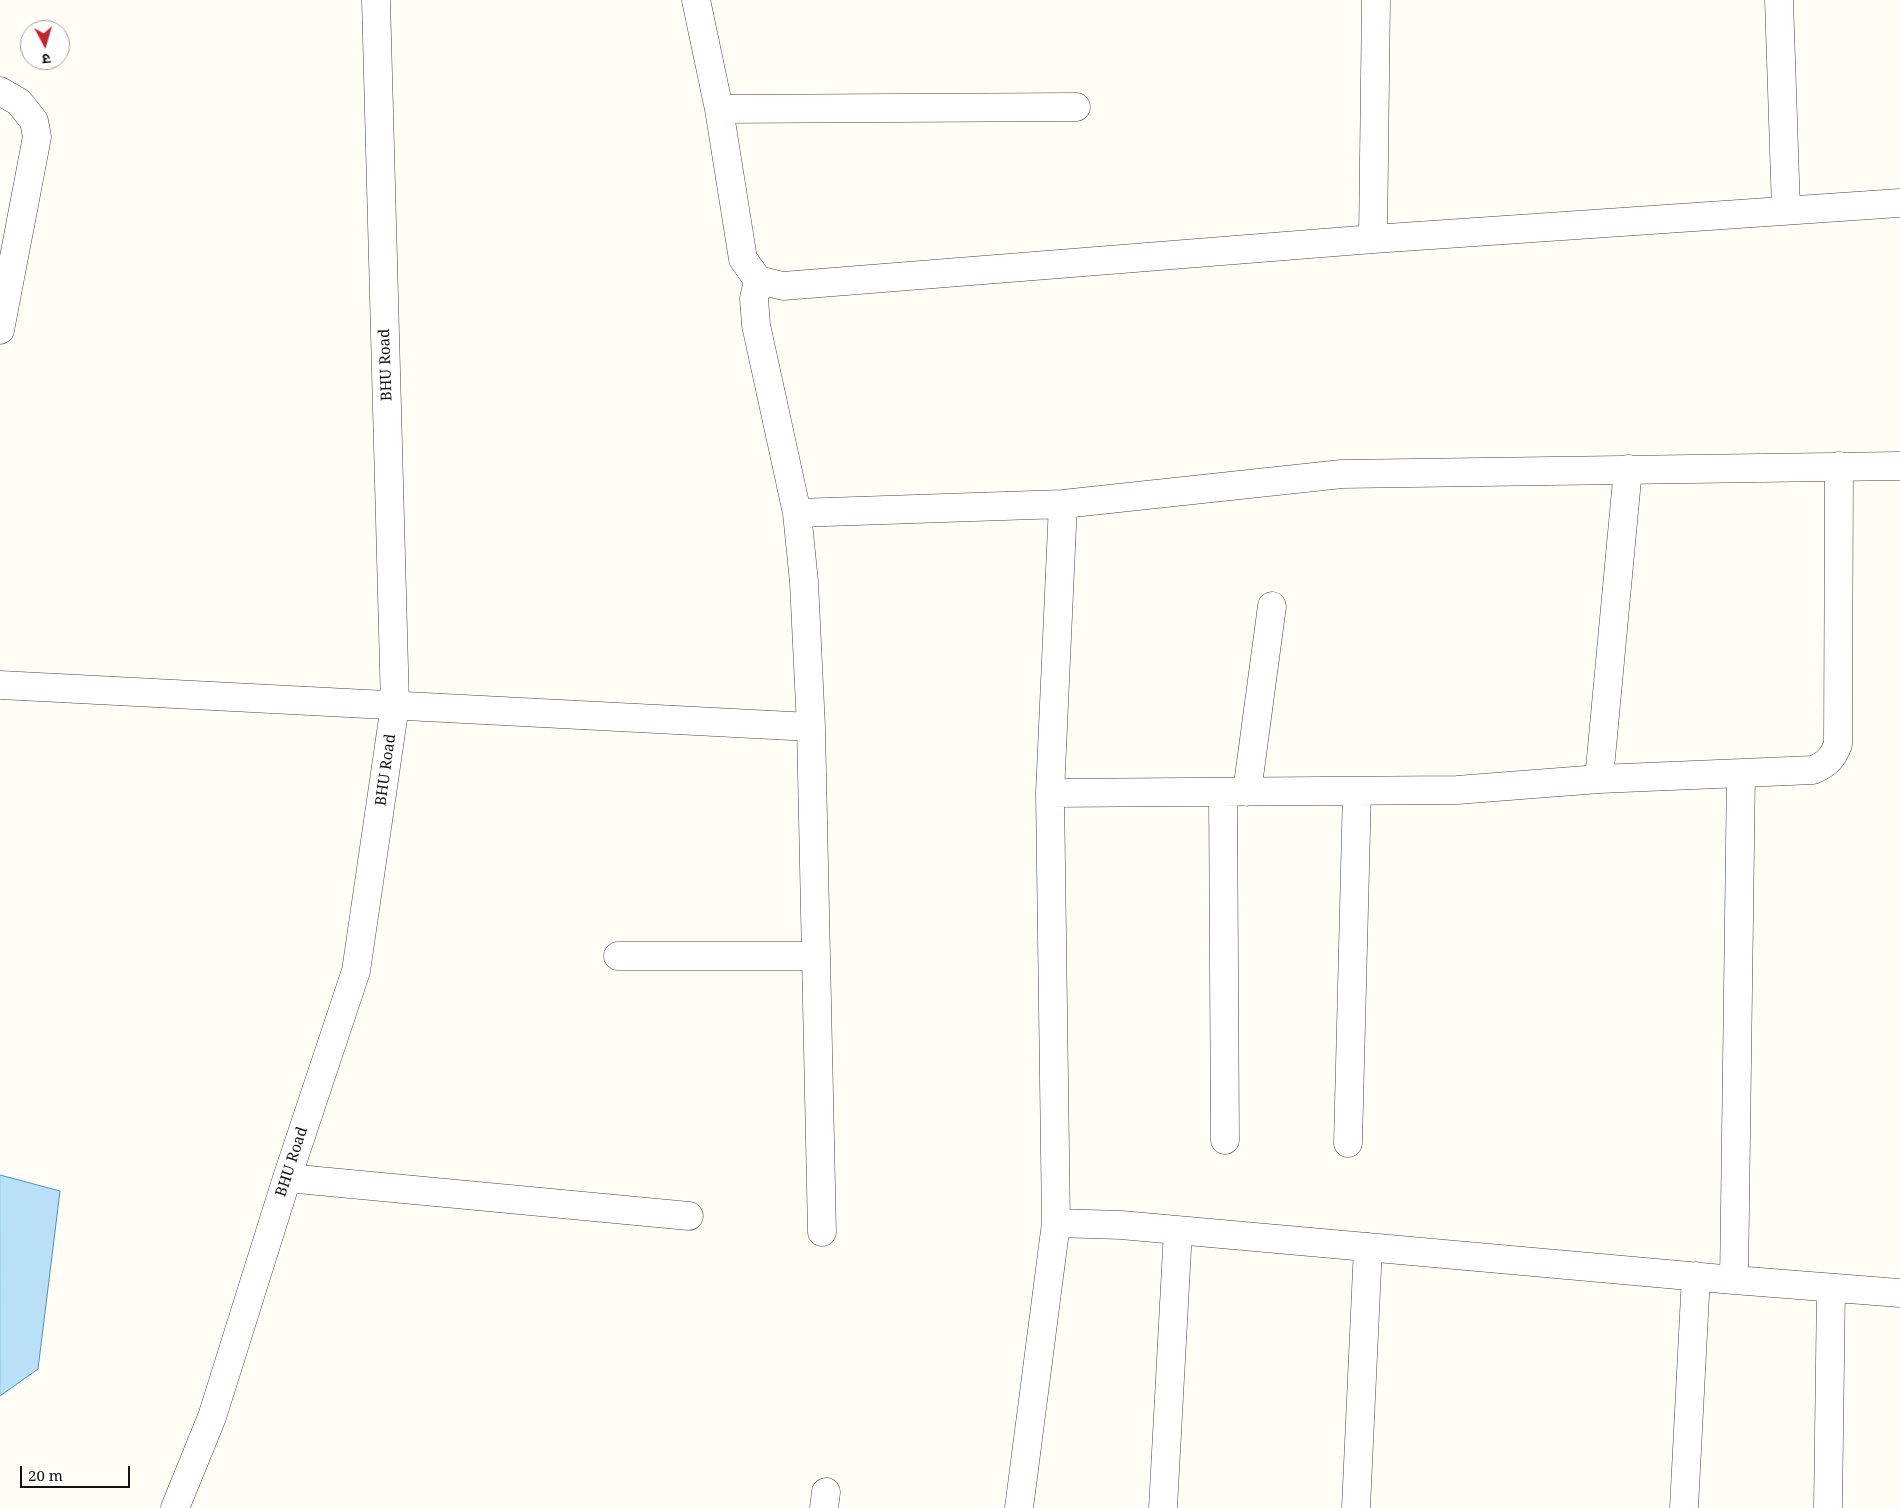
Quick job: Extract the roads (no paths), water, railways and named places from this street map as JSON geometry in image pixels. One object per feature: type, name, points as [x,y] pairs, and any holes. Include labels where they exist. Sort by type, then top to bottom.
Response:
[{"type":"street","name":"BHU Road","points":[[175,1508],[212,1417],[287,1178],[356,970],[395,705],[376,0]]},
{"type":"street","points":[[696,0],[719,109],[743,259],[758,280],[782,286],[1373,239],[1786,209],[1900,203]]},
{"type":"street","points":[[1373,239],[1376,0]]},
{"type":"street","points":[[1779,0],[1786,209]]},
{"type":"street","points":[[0,91],[19,102],[34,120],[37,137],[0,330]]},
{"type":"street","points":[[719,109],[1076,107]]},
{"type":"street","points":[[758,280],[754,299],[756,325],[797,513],[804,582],[811,727],[822,1232]]},
{"type":"street","points":[[1050,793],[1458,790],[1598,779],[1813,770],[1825,765],[1834,756],[1838,744],[1839,466]]},
{"type":"street","points":[[797,513],[1063,504],[1342,474],[1900,466]]},
{"type":"street","points":[[1598,779],[1628,469]]},
{"type":"street","points":[[1019,1508],[1056,1223],[1050,793],[1063,504]]},
{"type":"street","points":[[1225,1140],[1235,792],[1272,606]]},
{"type":"street","points":[[0,685],[811,727]]},
{"type":"street","points":[[1734,1280],[1741,773]]},
{"type":"street","points":[[1348,1144],[1357,791]]},
{"type":"street","points":[[618,956],[816,956]]},
{"type":"street","points":[[287,1178],[690,1216]]},
{"type":"street","points":[[1056,1223],[1178,1230],[1900,1293]]},
{"type":"street","points":[[1163,1508],[1178,1230]]},
{"type":"street","points":[[1356,1508],[1368,1248]]},
{"type":"street","points":[[1684,1508],[1696,1276]]},
{"type":"street","points":[[1828,1508],[1831,1288]]},
{"type":"water","points":[[0,1175],[60,1191],[38,1369],[0,1396]]}]
